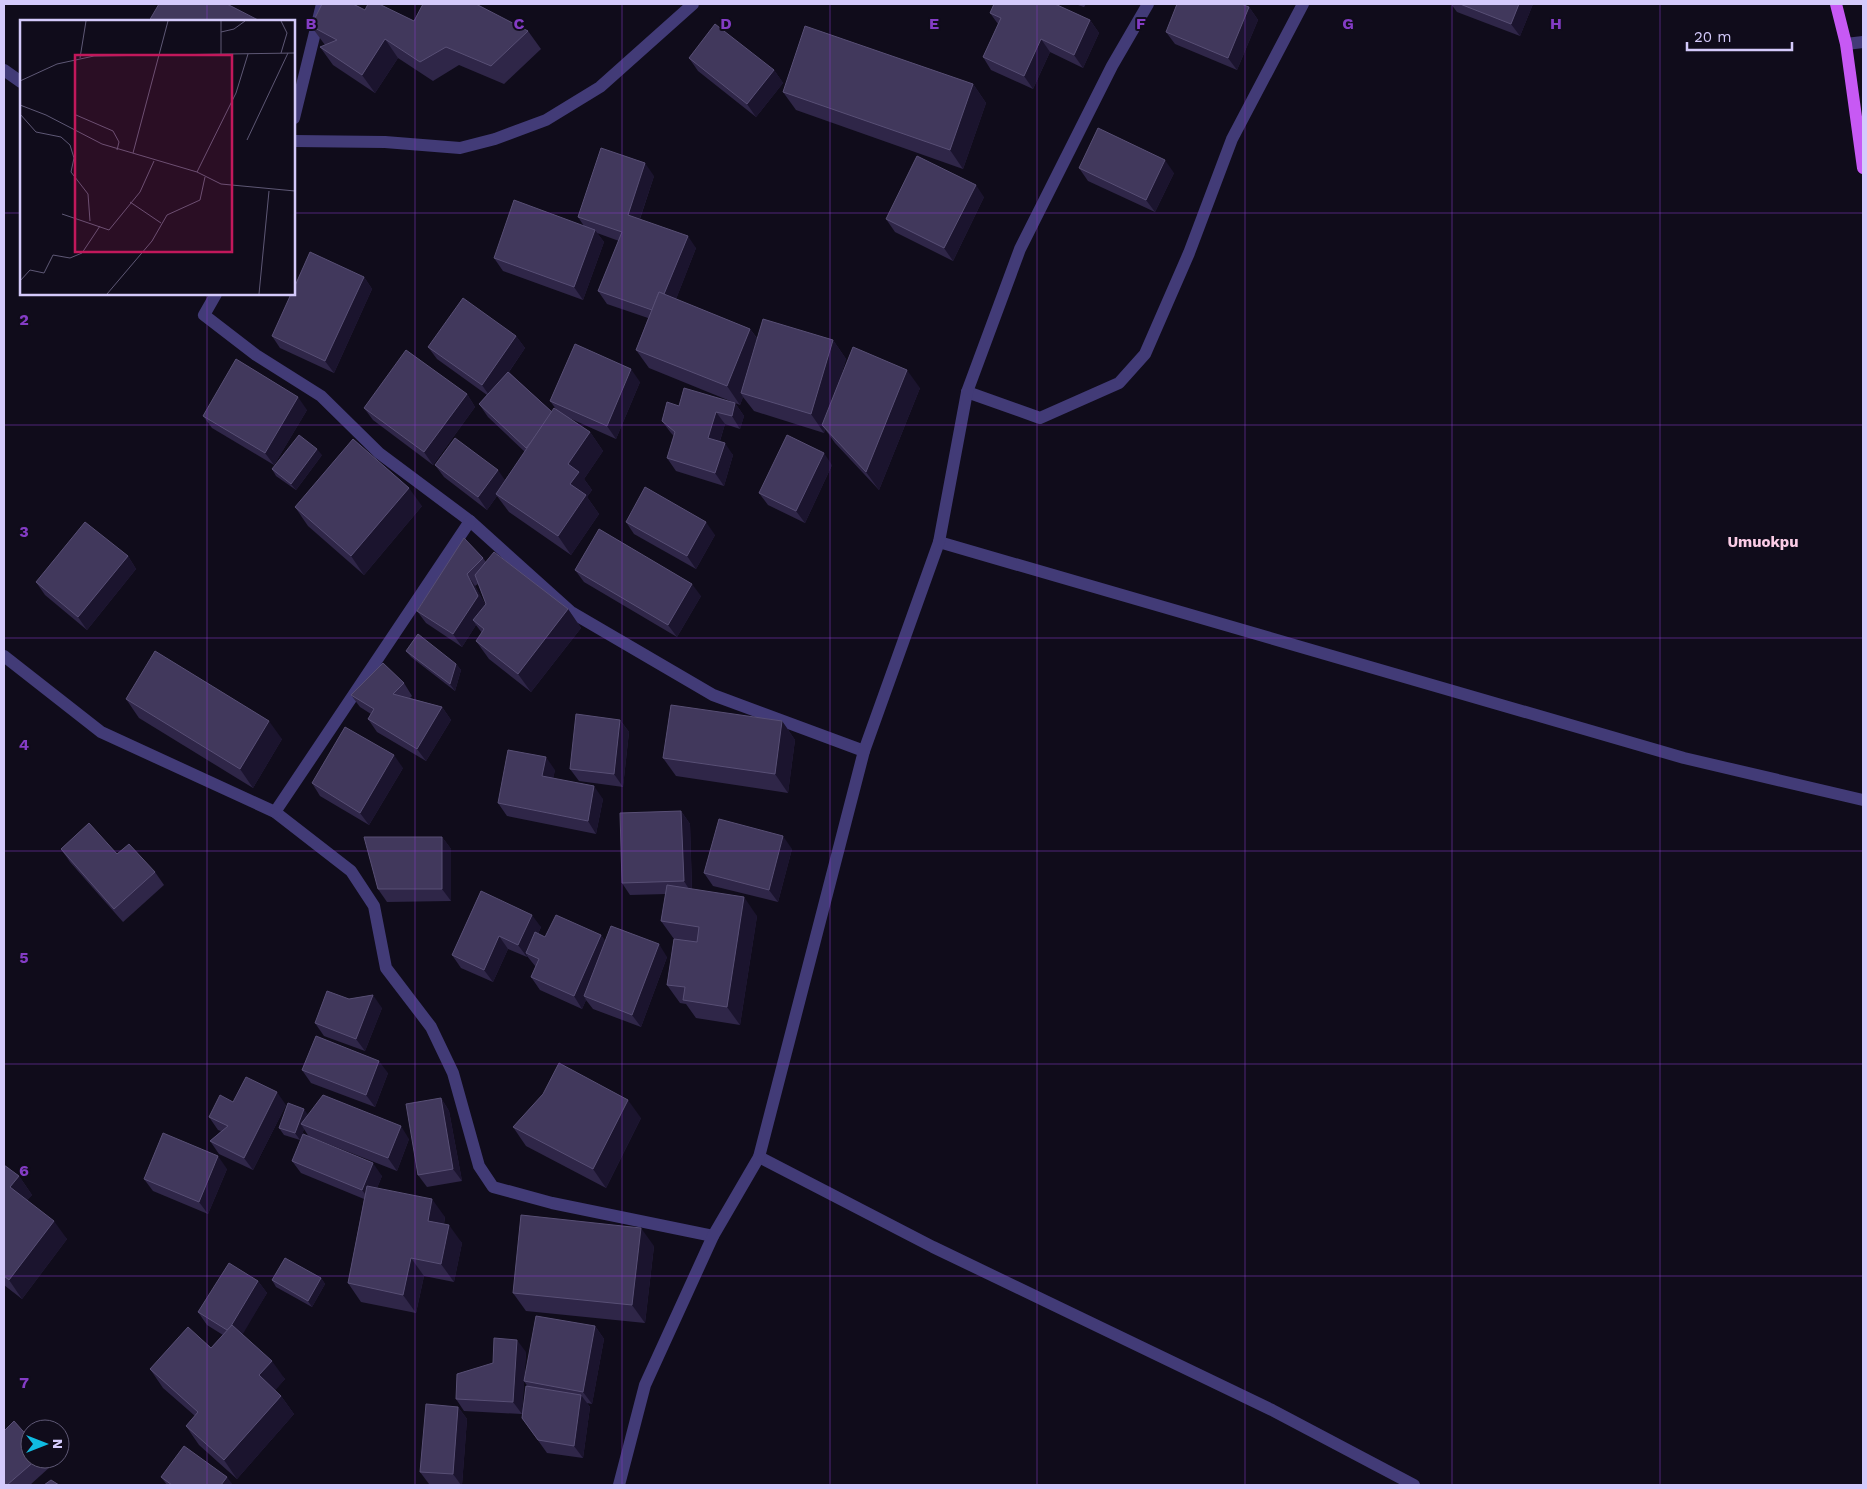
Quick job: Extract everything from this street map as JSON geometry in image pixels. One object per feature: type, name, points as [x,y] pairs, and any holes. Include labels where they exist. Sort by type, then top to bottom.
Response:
[{"type":"main road","points":[[1836,4],[1846,44],[1863,168]]},
{"type":"street","points":[[295,114],[322,4]]},
{"type":"street","points":[[295,141],[385,142],[460,148],[495,139],[546,120],[600,87],[693,4]]},
{"type":"street","points":[[619,1485],[645,1385],[713,1236],[760,1156],[864,751],[939,542],[966,392],[1020,249],[1112,66],[1148,4]]},
{"type":"street","points":[[966,392],[1040,418],[1119,382],[1145,354],[1189,253],[1232,139],[1303,4]]},
{"type":"street","points":[[1846,44],[1863,42]]},
{"type":"street","points":[[4,70],[20,81]]},
{"type":"street","points":[[215,295],[204,315],[256,355],[321,396],[379,453],[470,521],[572,612],[669,671],[713,695],[864,751]]},
{"type":"street","points":[[275,812],[470,521]]},
{"type":"street","points":[[939,542],[1684,758],[1863,800]]},
{"type":"street","points":[[4,656],[101,732],[275,812],[351,871],[374,906],[386,968],[432,1027],[454,1073],[465,1122],[479,1166],[493,1187],[552,1204],[713,1236]]},
{"type":"street","points":[[760,1156],[933,1247],[1272,1410],[1414,1485]]},
{"type":"building","points":[[159,4],[227,4],[258,20],[150,20]]},
{"type":"building","points":[[322,4],[353,4],[365,10],[368,4],[379,4],[414,21],[423,4],[476,4],[528,31],[491,66],[446,47],[420,62],[385,39],[362,75],[320,47],[337,40],[311,26]]},
{"type":"building","points":[[994,4],[1055,4],[1090,20],[1074,55],[1041,39],[1024,76],[983,57],[1001,18],[990,13]]},
{"type":"building","points":[[1177,4],[1241,4],[1249,7],[1228,58],[1166,32]]},
{"type":"building","points":[[1460,4],[1519,4],[1511,24]]},
{"type":"building","points":[[715,24],[774,70],[747,104],[689,58]]},
{"type":"building","points":[[805,26],[973,84],[950,150],[783,92]]},
{"type":"building","points":[[1098,128],[1165,160],[1146,200],[1079,168]]},
{"type":"building","points":[[601,148],[645,163],[628,215],[688,236],[664,294],[659,292],[652,310],[598,291],[622,232],[578,217]]},
{"type":"building","points":[[917,156],[976,185],[944,248],[886,219]]},
{"type":"building","points":[[514,200],[595,230],[574,287],[494,258]]},
{"type":"building","points":[[310,252],[364,277],[325,361],[272,336],[291,295],[295,295],[295,286]]},
{"type":"building","points":[[659,292],[750,329],[727,386],[636,350]]},
{"type":"building","points":[[463,298],[516,336],[482,385],[428,347]]},
{"type":"building","points":[[763,319],[833,340],[811,414],[741,393]]},
{"type":"building","points":[[575,344],[631,369],[607,426],[550,401]]},
{"type":"building","points":[[853,347],[907,370],[866,472],[822,425]]},
{"type":"building","points":[[406,350],[467,394],[424,452],[364,408]]},
{"type":"building","points":[[236,359],[298,397],[265,453],[203,416]]},
{"type":"building","points":[[508,372],[552,412],[526,448],[479,404]]},
{"type":"building","points":[[684,388],[735,403],[732,416],[716,412],[708,438],[725,443],[715,473],[667,458],[675,432],[662,421],[667,402],[679,406]]},
{"type":"building","points":[[554,408],[590,432],[568,464],[579,472],[570,484],[586,495],[558,536],[496,494]]},
{"type":"building","points":[[299,435],[317,449],[291,484],[272,469]]},
{"type":"building","points":[[787,435],[824,453],[796,511],[759,493]]},
{"type":"building","points":[[455,438],[498,470],[478,497],[435,465]]},
{"type":"building","points":[[353,439],[409,488],[351,556],[295,507]]},
{"type":"building","points":[[645,487],[706,522],[687,556],[626,522]]},
{"type":"building","points":[[85,522],[128,556],[78,617],[36,582]]},
{"type":"building","points":[[599,529],[692,584],[668,625],[575,570]]},
{"type":"building","points":[[464,538],[483,558],[467,574],[478,596],[453,634],[417,611]]},
{"type":"building","points":[[494,552],[568,609],[518,674],[476,641],[484,629],[473,620],[486,604],[475,575]]},
{"type":"building","points":[[418,634],[456,664],[450,684],[406,651]]},
{"type":"building","points":[[155,651],[269,721],[240,769],[126,699]]},
{"type":"building","points":[[383,663],[404,683],[393,694],[442,707],[417,749],[368,719],[374,709],[351,695]]},
{"type":"building","points":[[671,705],[782,721],[775,774],[663,758]]},
{"type":"building","points":[[576,714],[620,720],[614,774],[570,769]]},
{"type":"building","points":[[345,727],[394,755],[360,813],[312,783]]},
{"type":"building","points":[[508,750],[546,757],[542,776],[594,786],[588,821],[498,803]]},
{"type":"building","points":[[681,811],[684,881],[622,883],[620,813]]},
{"type":"building","points":[[719,819],[783,836],[769,890],[704,873]]},
{"type":"building","points":[[89,823],[117,854],[129,844],[155,872],[114,909],[61,849]]},
{"type":"building","points":[[364,837],[442,837],[442,889],[378,889]]},
{"type":"building","points":[[667,885],[744,897],[727,1007],[683,1000],[685,987],[667,985],[674,939],[697,942],[699,927],[661,921]]},
{"type":"building","points":[[481,891],[532,915],[518,945],[499,936],[484,970],[452,955]]},
{"type":"building","points":[[556,915],[601,935],[574,996],[531,977],[539,959],[526,953],[535,932],[545,937]]},
{"type":"building","points":[[611,926],[659,944],[632,1015],[584,996]]},
{"type":"building","points":[[327,991],[349,999],[373,995],[356,1039],[315,1023]]},
{"type":"building","points":[[316,1036],[379,1061],[366,1095],[302,1070]]},
{"type":"building","points":[[559,1063],[628,1100],[593,1169],[513,1127],[543,1094]]},
{"type":"building","points":[[246,1077],[277,1092],[244,1158],[210,1141],[228,1126],[209,1117],[220,1095],[233,1102]]},
{"type":"building","points":[[323,1095],[401,1126],[388,1158],[301,1124]]},
{"type":"building","points":[[441,1098],[453,1169],[418,1175],[406,1104]]},
{"type":"building","points":[[288,1103],[304,1109],[295,1133],[279,1128]]},
{"type":"building","points":[[163,1133],[218,1156],[199,1202],[144,1179]]},
{"type":"building","points":[[303,1134],[373,1163],[362,1190],[292,1161]]},
{"type":"building","points":[[4,1165],[19,1176],[10,1187],[54,1221],[9,1280],[4,1276]]},
{"type":"building","points":[[367,1186],[432,1199],[428,1221],[449,1225],[441,1264],[411,1258],[403,1295],[348,1283]]},
{"type":"building","points":[[521,1215],[641,1228],[632,1305],[513,1293]]},
{"type":"building","points":[[285,1258],[321,1278],[308,1301],[272,1280]]},
{"type":"building","points":[[229,1263],[258,1281],[227,1330],[198,1312]]},
{"type":"building","points":[[536,1316],[595,1326],[583,1392],[524,1381]]},
{"type":"building","points":[[232,1325],[272,1361],[259,1375],[281,1396],[224,1460],[186,1426],[198,1412],[150,1369],[188,1327],[211,1348]]},
{"type":"building","points":[[494,1338],[517,1340],[513,1402],[456,1399],[457,1374],[493,1363]]},
{"type":"building","points":[[526,1386],[581,1395],[574,1446],[538,1440],[522,1418]]},
{"type":"building","points":[[426,1404],[458,1407],[453,1474],[420,1472]]},
{"type":"building","points":[[14,1421],[20,1428],[20,1469],[25,1469],[7,1485],[4,1485],[4,1431]]},
{"type":"building","points":[[184,1446],[227,1477],[221,1485],[172,1485],[161,1477]]},
{"type":"building","points":[[51,1480],[59,1485],[44,1485]]},
{"type":"district","name":"Umuokpu","points":[[1763,542]]}]
